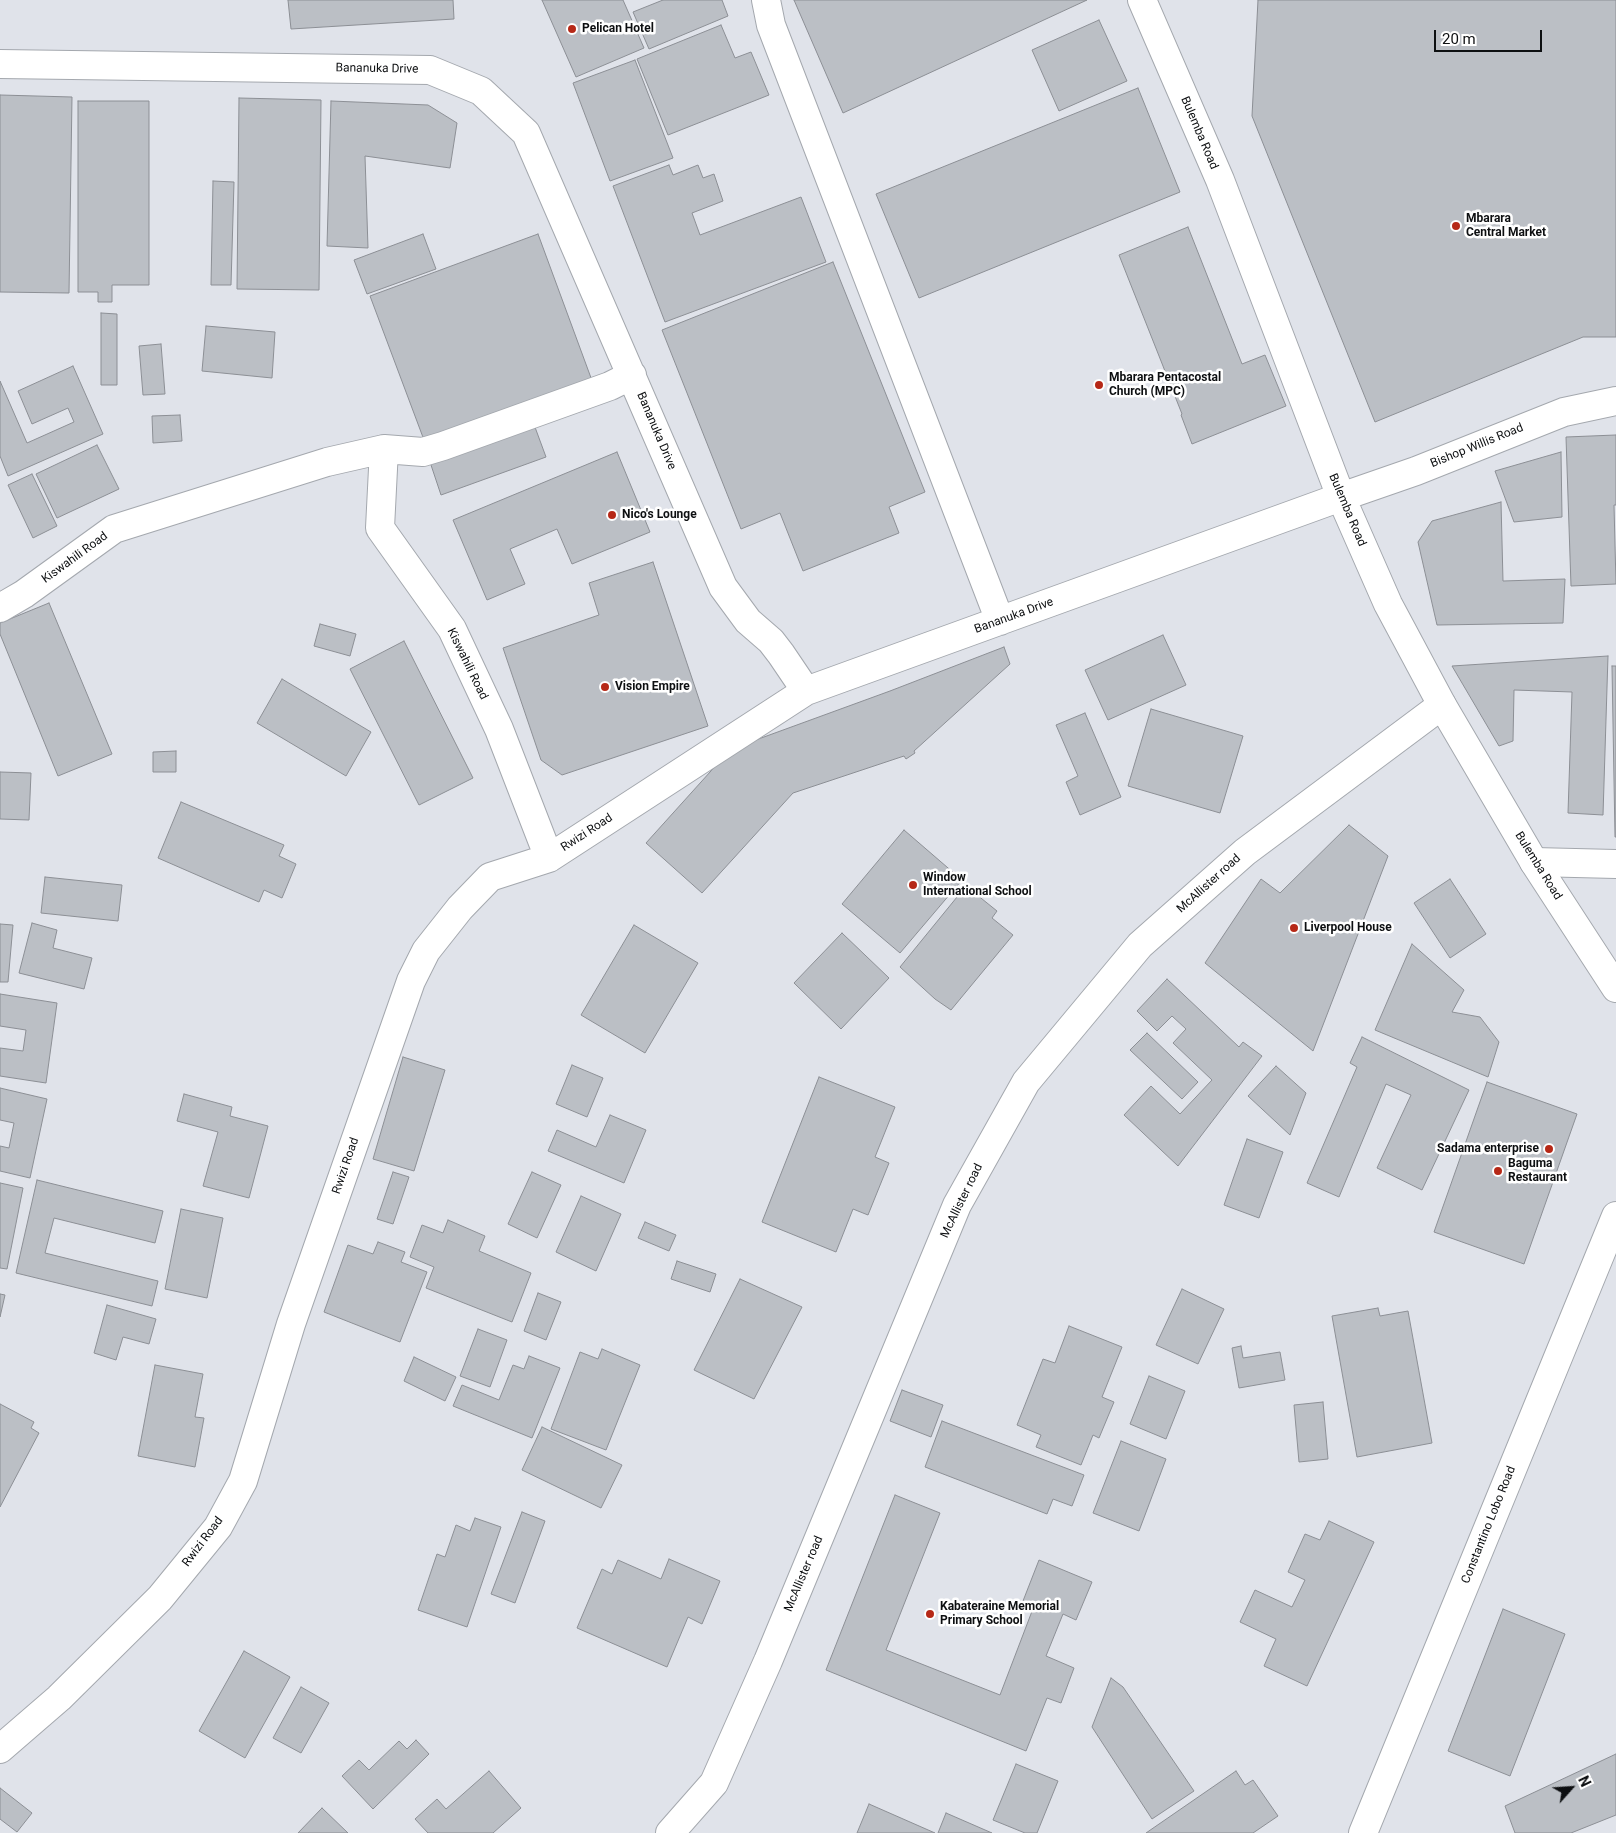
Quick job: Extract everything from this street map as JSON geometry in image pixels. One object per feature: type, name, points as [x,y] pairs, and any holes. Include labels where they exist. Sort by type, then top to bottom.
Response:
[{"type":"street","points":[[766,0],[775,35],[1000,621]]},
{"type":"street","name":"Bulemba Road","points":[[1142,0],[1220,180],[1340,497],[1388,604],[1442,704],[1534,862],[1616,988]]},
{"type":"street","name":"Bananuka Drive","points":[[0,64],[430,70],[480,92],[526,133],[723,587],[748,621],[771,641],[806,691],[1340,497]]},
{"type":"street","name":"Kiswahili Road","points":[[0,608],[18,598],[114,529],[327,462],[384,449],[423,452],[582,397],[632,376]]},
{"type":"street","name":"Bishop Willis Road","points":[[1340,497],[1416,471],[1564,412],[1616,401]]},
{"type":"street","name":"Kiswahili Road","points":[[384,449],[380,528],[452,629],[499,729],[549,858]]},
{"type":"street","name":"Rwizi Road","points":[[0,1749],[59,1698],[160,1598],[218,1526],[243,1481],[294,1314],[411,982],[426,951],[460,908],[490,877],[549,858],[806,691]]},
{"type":"street","name":"McAllister road","points":[[670,1833],[714,1783],[768,1661],[957,1205],[1026,1082],[1140,946],[1245,852],[1442,704]]},
{"type":"street","points":[[1534,862],[1616,864]]},
{"type":"street","name":"Constantino Lobo Road","points":[[1363,1833],[1616,1216]]},
{"type":"building","points":[[288,0],[453,0],[454,19],[291,29]]},
{"type":"building","points":[[542,0],[623,0],[644,48],[576,77]]},
{"type":"building","points":[[663,0],[722,0],[728,16],[649,49],[633,12]]},
{"type":"building","points":[[794,0],[1087,0],[843,113]]},
{"type":"building","name":"Mbarara Central Market","points":[[1258,0],[1616,0],[1616,337],[1583,337],[1375,422],[1252,116]]},
{"type":"building","points":[[1099,20],[1127,81],[1059,111],[1032,50]]},
{"type":"building","points":[[721,25],[735,58],[751,52],[769,95],[668,135],[637,59]]},
{"type":"building","points":[[635,60],[673,158],[610,181],[573,83]]},
{"type":"building","points":[[1138,88],[1180,192],[919,298],[876,194]]},
{"type":"building","points":[[0,95],[72,97],[69,293],[0,292]]},
{"type":"building","points":[[239,98],[321,100],[319,290],[237,289]]},
{"type":"building","points":[[78,101],[149,101],[149,285],[112,285],[112,302],[98,302],[98,292],[78,292]]},
{"type":"building","points":[[331,101],[428,105],[457,123],[450,168],[365,156],[368,248],[327,246]]},
{"type":"building","points":[[669,165],[673,175],[698,165],[703,178],[714,174],[723,201],[692,213],[700,235],[801,197],[826,262],[665,322],[613,186]]},
{"type":"building","points":[[213,181],[234,182],[231,285],[211,285]]},
{"type":"building","points":[[1188,227],[1242,364],[1265,355],[1286,406],[1192,444],[1119,255]]},
{"type":"building","points":[[423,234],[436,269],[367,294],[354,260]]},
{"type":"building","points":[[538,234],[594,386],[427,448],[370,296]]},
{"type":"building","points":[[833,262],[925,492],[889,507],[899,533],[803,571],[780,513],[741,529],[662,330]]},
{"type":"building","points":[[101,313],[117,314],[117,385],[101,385]]},
{"type":"building","points":[[206,326],[275,332],[272,378],[202,371]]},
{"type":"building","points":[[161,344],[165,394],[143,395],[139,346]]},
{"type":"building","points":[[73,366],[103,434],[8,476],[0,456],[0,381],[27,443],[74,422],[68,408],[32,424],[18,391]]},
{"type":"building","points":[[180,415],[182,441],[153,443],[152,416]]},
{"type":"building","points":[[532,419],[546,457],[441,495],[428,456]]},
{"type":"building","points":[[1616,435],[1616,505],[1614,505],[1616,584],[1571,586],[1566,437]]},
{"type":"building","points":[[97,445],[119,489],[57,518],[36,474]]},
{"type":"building","points":[[617,452],[650,532],[572,564],[557,529],[510,549],[525,584],[487,600],[453,520]]},
{"type":"building","points":[[1561,452],[1562,517],[1514,522],[1495,471]]},
{"type":"building","points":[[32,474],[57,526],[33,538],[8,485]]},
{"type":"building","points":[[1501,502],[1503,581],[1565,579],[1563,623],[1437,625],[1418,542],[1432,521]]},
{"type":"building","name":"Vision Empire","points":[[653,562],[708,726],[562,775],[541,760],[503,648],[599,615],[589,583]]},
{"type":"building","points":[[49,603],[112,754],[58,776],[0,634],[0,623]]},
{"type":"building","points":[[320,624],[356,634],[350,656],[314,646]]},
{"type":"building","points":[[1163,635],[1186,685],[1108,720],[1085,670]]},
{"type":"building","points":[[404,641],[473,778],[419,805],[350,669]]},
{"type":"building","points":[[1004,647],[1010,664],[914,751],[915,753],[906,759],[904,756],[793,793],[702,893],[646,843],[738,741],[742,745]]},
{"type":"building","points":[[1608,656],[1603,815],[1568,813],[1572,692],[1514,690],[1513,741],[1499,746],[1452,666]]},
{"type":"building","points":[[1612,666],[1616,666],[1616,837],[1615,837]]},
{"type":"building","points":[[282,679],[371,732],[346,776],[257,723]]},
{"type":"building","points":[[1151,709],[1243,736],[1220,813],[1128,786]]},
{"type":"building","points":[[1085,713],[1121,797],[1080,815],[1066,782],[1078,776],[1056,725]]},
{"type":"building","points":[[176,751],[176,772],[153,772],[153,752]]},
{"type":"building","points":[[0,772],[31,773],[29,820],[0,819]]},
{"type":"building","points":[[181,802],[284,845],[279,856],[296,864],[282,898],[264,890],[259,902],[158,858]]},
{"type":"building","name":"Liverpool House","points":[[1349,825],[1388,856],[1313,1051],[1205,963],[1261,879],[1280,893]]},
{"type":"building","points":[[904,830],[962,880],[900,953],[842,904]]},
{"type":"building","points":[[45,877],[122,885],[118,921],[41,913]]},
{"type":"building","points":[[1450,879],[1486,934],[1450,958],[1414,903]]},
{"type":"building","points":[[966,886],[997,911],[992,918],[1013,935],[951,1010],[935,999],[900,967]]},
{"type":"building","points":[[32,923],[57,930],[53,948],[92,958],[84,989],[19,973]]},
{"type":"building","points":[[0,924],[13,925],[8,982],[0,982]]},
{"type":"building","points":[[634,925],[698,963],[645,1053],[581,1015]]},
{"type":"building","points":[[842,933],[889,978],[841,1029],[794,983]]},
{"type":"building","points":[[1412,944],[1464,990],[1452,1012],[1480,1017],[1499,1042],[1488,1077],[1375,1030]]},
{"type":"building","points":[[1167,979],[1239,1047],[1243,1042],[1262,1056],[1178,1166],[1124,1115],[1151,1086],[1180,1114],[1212,1080],[1173,1043],[1186,1029],[1172,1016],[1157,1031],[1137,1011]]},
{"type":"building","points":[[0,994],[57,1003],[46,1083],[0,1076],[0,1048],[23,1051],[26,1030],[0,1026]]},
{"type":"building","points":[[1147,1033],[1198,1082],[1182,1099],[1130,1050]]},
{"type":"building","points":[[1362,1037],[1469,1090],[1422,1190],[1377,1168],[1411,1095],[1386,1084],[1339,1197],[1307,1183],[1357,1067],[1350,1063]]},
{"type":"building","points":[[403,1057],[445,1070],[414,1171],[373,1159]]},
{"type":"building","points":[[572,1065],[603,1078],[587,1117],[556,1104]]},
{"type":"building","points":[[1276,1066],[1306,1093],[1290,1135],[1248,1096]]},
{"type":"building","points":[[819,1077],[895,1107],[875,1157],[889,1163],[868,1215],[853,1209],[836,1252],[762,1222]]},
{"type":"building","points":[[1487,1082],[1577,1114],[1524,1264],[1434,1232]]},
{"type":"building","points":[[0,1088],[47,1099],[30,1178],[0,1171],[0,1146],[9,1148],[14,1123],[0,1120]]},
{"type":"building","points":[[184,1094],[232,1107],[230,1116],[268,1126],[249,1198],[203,1186],[218,1132],[177,1121]]},
{"type":"building","points":[[610,1115],[646,1130],[624,1183],[548,1151],[557,1130],[596,1147]]},
{"type":"building","points":[[1247,1139],[1283,1152],[1259,1218],[1224,1205]]},
{"type":"building","points":[[393,1172],[409,1177],[393,1224],[377,1219]]},
{"type":"building","points":[[532,1172],[561,1185],[537,1238],[508,1224]]},
{"type":"building","points":[[37,1180],[163,1211],[155,1243],[54,1218],[45,1253],[158,1281],[152,1306],[16,1273]]},
{"type":"building","points":[[0,1183],[23,1188],[7,1269],[0,1268]]},
{"type":"building","points":[[581,1196],[621,1214],[596,1271],[556,1252]]},
{"type":"building","points":[[181,1209],[223,1218],[207,1298],[165,1289]]},
{"type":"building","points":[[448,1220],[485,1236],[479,1251],[531,1273],[512,1322],[426,1288],[434,1267],[410,1257],[422,1225],[443,1233]]},
{"type":"building","points":[[645,1222],[676,1235],[669,1251],[638,1238]]},
{"type":"building","points":[[378,1242],[405,1252],[401,1262],[427,1272],[400,1342],[324,1312],[348,1245],[373,1254]]},
{"type":"building","points":[[677,1261],[716,1274],[710,1292],[671,1279]]},
{"type":"building","points":[[740,1279],[802,1307],[754,1399],[694,1370]]},
{"type":"building","points":[[1182,1289],[1224,1309],[1198,1364],[1156,1345]]},
{"type":"building","points":[[538,1293],[561,1302],[546,1340],[524,1331]]},
{"type":"building","points":[[0,1294],[5,1295],[0,1317]]},
{"type":"building","points":[[107,1305],[156,1319],[149,1344],[123,1337],[116,1360],[94,1353]]},
{"type":"building","points":[[1378,1308],[1380,1316],[1408,1311],[1432,1443],[1357,1457],[1332,1316]]},
{"type":"building","points":[[1069,1326],[1122,1347],[1102,1397],[1114,1402],[1099,1438],[1093,1435],[1081,1465],[1036,1447],[1041,1435],[1017,1425],[1043,1359],[1055,1363]]},
{"type":"building","points":[[478,1329],[507,1340],[490,1387],[460,1376]]},
{"type":"building","points":[[1241,1346],[1243,1358],[1280,1352],[1285,1380],[1239,1388],[1232,1348]]},
{"type":"building","points":[[602,1349],[640,1365],[606,1450],[551,1429],[580,1352],[598,1359]]},
{"type":"building","points":[[529,1356],[560,1368],[532,1438],[453,1406],[462,1385],[499,1400],[513,1365],[524,1369]]},
{"type":"building","points":[[414,1357],[456,1377],[445,1401],[404,1381]]},
{"type":"building","points":[[155,1365],[203,1374],[195,1417],[204,1418],[195,1467],[138,1456]]},
{"type":"building","points":[[1149,1376],[1185,1391],[1166,1439],[1130,1424]]},
{"type":"building","points":[[902,1390],[943,1405],[931,1437],[890,1421]]},
{"type":"building","points":[[1323,1402],[1328,1459],[1299,1462],[1294,1405]]},
{"type":"building","points":[[0,1404],[34,1422],[31,1428],[39,1433],[0,1507]]},
{"type":"building","points":[[942,1421],[1084,1475],[1072,1506],[1053,1499],[1047,1514],[925,1467]]},
{"type":"building","points":[[542,1427],[622,1465],[601,1508],[522,1470]]},
{"type":"building","points":[[1121,1441],[1166,1459],[1139,1531],[1093,1513]]},
{"type":"building","points":[[895,1495],[940,1513],[886,1650],[1000,1695],[1034,1606],[1023,1601],[1039,1560],[1092,1582],[1076,1620],[1063,1614],[1046,1656],[1074,1668],[1061,1703],[1047,1698],[1026,1751],[826,1670]]},
{"type":"building","points":[[522,1512],[545,1521],[515,1603],[491,1594]]},
{"type":"building","points":[[475,1518],[501,1527],[467,1627],[418,1610],[437,1554],[445,1557],[456,1525],[470,1531]]},
{"type":"building","points":[[1329,1521],[1374,1542],[1307,1686],[1264,1666],[1276,1639],[1240,1622],[1255,1590],[1292,1607],[1305,1580],[1288,1572],[1305,1534],[1320,1540]]},
{"type":"building","points":[[669,1559],[720,1581],[702,1624],[688,1617],[667,1667],[577,1628],[602,1569],[612,1574],[618,1560],[661,1579]]},
{"type":"building","points":[[1503,1609],[1565,1634],[1510,1776],[1448,1751]]},
{"type":"building","points":[[244,1651],[290,1677],[245,1758],[199,1731]]},
{"type":"building","points":[[1111,1678],[1123,1687],[1194,1791],[1152,1819],[1092,1727]]},
{"type":"building","points":[[301,1687],[329,1703],[301,1753],[273,1738]]},
{"type":"building","points":[[416,1740],[429,1754],[373,1809],[342,1776],[359,1760],[369,1770],[399,1741],[407,1749]]},
{"type":"building","points":[[1616,1754],[1616,1815],[1571,1833],[1515,1833],[1505,1806]]},
{"type":"building","points":[[1016,1764],[1058,1781],[1037,1833],[1025,1833],[993,1820]]},
{"type":"building","points":[[489,1771],[521,1808],[493,1833],[428,1833],[415,1819],[437,1799],[446,1809]]},
{"type":"building","points":[[1236,1771],[1245,1785],[1253,1780],[1278,1816],[1253,1833],[1146,1833]]},
{"type":"building","points":[[0,1788],[32,1813],[17,1832],[0,1819]]},
{"type":"building","points":[[869,1804],[935,1833],[857,1833]]},
{"type":"building","points":[[322,1808],[348,1833],[298,1833]]},
{"type":"building","points":[[946,1813],[992,1833],[938,1833]]},
{"type":"place","name":"Pelican Hotel","points":[[572,29]]},
{"type":"place","name":"Mbarara Central Market","points":[[1456,226]]},
{"type":"place","name":"Mbarara Pentacostal Church (MPC)","points":[[1099,385]]},
{"type":"place","name":"Nico's Lounge","points":[[612,515]]},
{"type":"place","name":"Vision Empire","points":[[605,687]]},
{"type":"place","name":"Window International School","points":[[913,885]]},
{"type":"place","name":"Liverpool House","points":[[1294,928]]},
{"type":"place","name":"Sadama enterprise","points":[[1549,1149]]},
{"type":"place","name":"Baguma Restaurant","points":[[1498,1171]]},
{"type":"place","name":"Kabateraine Memorial Primary School","points":[[930,1614]]}]
